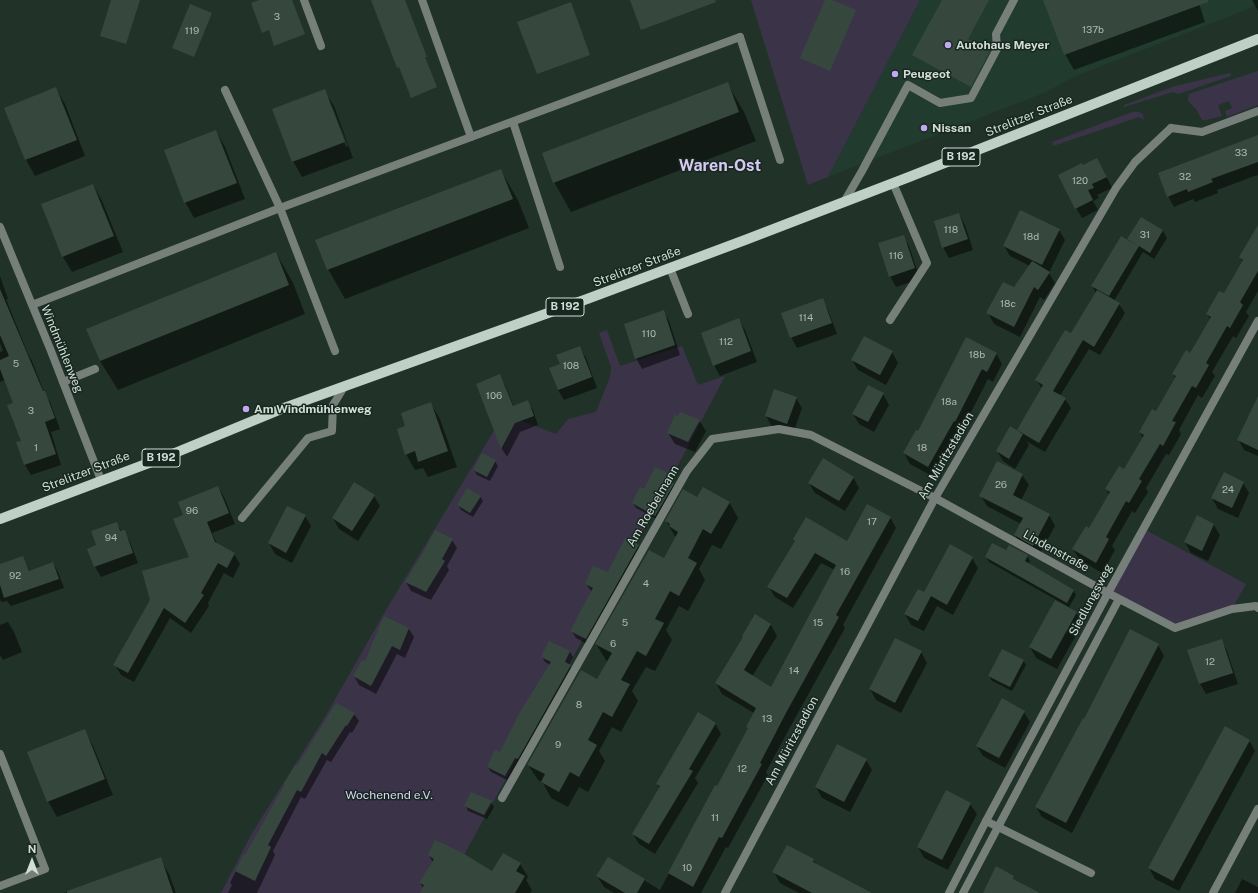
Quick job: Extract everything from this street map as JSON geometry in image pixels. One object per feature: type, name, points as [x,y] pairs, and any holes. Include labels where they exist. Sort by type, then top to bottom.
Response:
[{"type":"main road","name":"Strelitzer Straße","points":[[0,519],[170,455],[284,408],[670,268],[844,202],[1258,39]]},
{"type":"street","points":[[304,0],[321,46]]},
{"type":"street","points":[[422,0],[472,137]]},
{"type":"street","points":[[844,202],[908,85],[940,103],[971,98],[997,49],[996,34],[1014,0]]},
{"type":"street","points":[[32,305],[280,208],[740,37],[780,160]]},
{"type":"street","points":[[225,90],[280,208],[335,351]]},
{"type":"street","name":"Am Müritzstadion","points":[[725,893],[935,498],[1116,188],[1135,162],[1171,128],[1202,132],[1258,111]]},
{"type":"street","points":[[513,122],[560,267]]},
{"type":"street","points":[[890,320],[927,263],[893,183]]},
{"type":"street","name":"Windmühlenweg","points":[[0,227],[101,480]]},
{"type":"street","points":[[670,268],[688,314]]},
{"type":"street","name":"Siedlungsweg","points":[[949,893],[1108,593],[1258,321]]},
{"type":"street","points":[[63,382],[95,369]]},
{"type":"street","points":[[242,518],[308,438],[332,431],[333,405],[344,387]]},
{"type":"street","name":"Am Roebelmann","points":[[502,798],[687,471],[712,438],[779,429],[811,435],[935,498]]},
{"type":"street","name":"Lindenstraße","points":[[935,498],[1175,628],[1232,610],[1256,606],[1258,608]]},
{"type":"street","name":"Siedlungsweg","points":[[963,893],[1119,598]]},
{"type":"street","points":[[0,754],[45,869],[0,886]]},
{"type":"street","points":[[1213,893],[1258,809]]},
{"type":"street","points":[[986,821],[1091,873]]},
{"type":"shaded area","points":[[920,0],[1258,0],[1258,5],[1076,76],[1044,93],[828,177]]},
{"type":"green space","points":[[751,0],[920,0],[828,177],[808,185]]},
{"type":"green space","points":[[1258,71],[1258,105],[1227,117],[1225,111],[1232,108],[1229,101],[1218,105],[1222,116],[1202,120],[1196,109],[1188,101],[1189,94]]},
{"type":"green space","points":[[1230,73],[1231,76],[1178,94],[1173,92],[1124,107],[1124,105],[1175,86]]},
{"type":"green space","points":[[1132,112],[1139,112],[1143,114],[1144,120],[1139,117],[1053,146],[1052,142]]},
{"type":"green space","name":"Wochenend e.V.","points":[[607,330],[620,366],[682,346],[698,385],[725,376],[664,492],[443,893],[221,893],[252,833],[325,717],[383,615],[501,419],[512,417],[556,434],[568,419],[596,412],[610,377],[611,367],[599,333]]},
{"type":"green space","points":[[1144,529],[1246,584],[1232,609],[1175,628],[1108,593]]},
{"type":"building","points":[[111,0],[140,0],[126,44],[100,36]]},
{"type":"building","points":[[259,0],[292,0],[305,34],[274,46],[269,30],[262,33],[251,3]]},
{"type":"building","points":[[371,0],[405,0],[437,87],[411,98],[399,67],[397,68]]},
{"type":"building","points":[[630,0],[715,0],[716,2],[641,30]]},
{"type":"building","points":[[825,0],[832,0],[856,10],[830,71],[800,58]]},
{"type":"building","name":"Autohaus Meyer","points":[[942,0],[989,0],[968,39],[990,51],[971,87],[912,55]]},
{"type":"building","points":[[1043,0],[1208,0],[1208,2],[1064,55]]},
{"type":"building","points":[[571,2],[590,55],[537,74],[517,22]]},
{"type":"building","points":[[190,4],[212,13],[194,57],[172,48]]},
{"type":"building","points":[[728,82],[739,112],[553,183],[542,153]]},
{"type":"building","points":[[56,87],[77,140],[25,160],[4,108]]},
{"type":"building","points":[[325,89],[345,142],[292,162],[272,109]]},
{"type":"building","points":[[216,130],[237,183],[184,203],[164,150]]},
{"type":"building","points":[[1258,135],[1258,162],[1211,179],[1213,182],[1188,192],[1187,189],[1167,197],[1158,173]]},
{"type":"building","points":[[1097,158],[1107,177],[1092,184],[1094,188],[1088,190],[1093,200],[1075,209],[1058,175],[1082,163],[1083,165]]},
{"type":"building","points":[[501,169],[513,199],[327,270],[315,240]]},
{"type":"building","points":[[93,184],[114,236],[62,257],[41,204]]},
{"type":"building","points":[[1020,210],[1060,229],[1042,265],[1003,246]]},
{"type":"building","points":[[959,213],[968,239],[942,248],[934,221]]},
{"type":"building","points":[[1141,217],[1163,230],[1150,253],[1139,246],[1109,296],[1091,286],[1121,236],[1138,246],[1127,239]]},
{"type":"building","points":[[1258,225],[1258,271],[1240,302],[1243,305],[1230,328],[1227,326],[1206,363],[1209,365],[1196,388],[1192,386],[1172,421],[1176,422],[1163,446],[1160,444],[1139,479],[1142,481],[1129,503],[1126,501],[1106,537],[1109,539],[1096,563],[1072,549],[1086,526],[1089,528],[1110,492],[1105,489],[1119,466],[1124,469],[1144,435],[1139,432],[1152,409],[1156,411],[1176,376],[1172,374],[1186,350],[1190,353],[1211,317],[1206,314],[1219,291],[1224,293],[1243,260],[1239,257]]},
{"type":"building","points":[[904,235],[915,268],[889,277],[878,243]]},
{"type":"building","points":[[276,252],[289,285],[100,361],[86,329]]},
{"type":"building","points":[[1032,261],[1050,272],[1038,290],[1034,287],[1014,327],[986,313],[1003,282],[1014,287]]},
{"type":"building","points":[[0,289],[43,391],[45,391],[55,418],[45,422],[56,454],[24,465],[16,442],[21,441],[7,405],[13,403],[0,369],[0,360],[9,356],[0,335]]},
{"type":"building","points":[[1097,290],[1120,303],[1094,347],[1083,340],[1053,391],[1066,398],[1039,443],[1017,430],[1043,385],[1035,380],[1065,330],[1071,333]]},
{"type":"building","points":[[823,298],[832,323],[790,338],[781,313]]},
{"type":"building","points":[[664,310],[675,345],[635,359],[624,324]]},
{"type":"building","points":[[739,318],[751,351],[713,366],[701,333]]},
{"type":"building","points":[[864,336],[893,351],[880,375],[851,360]]},
{"type":"building","points":[[966,337],[997,353],[987,372],[982,369],[955,422],[954,421],[928,467],[903,453],[916,430],[918,431]]},
{"type":"building","points":[[580,346],[592,377],[558,390],[549,368],[560,364],[556,355]]},
{"type":"building","points":[[500,374],[513,406],[528,400],[534,416],[515,423],[501,449],[476,384]]},
{"type":"building","points":[[868,385],[884,393],[868,422],[852,414]]},
{"type":"building","points":[[774,389],[797,397],[787,424],[765,416]]},
{"type":"building","points":[[1258,396],[1258,450],[1237,440]]},
{"type":"building","points":[[431,402],[448,451],[418,462],[415,451],[405,455],[397,429],[405,426],[401,413]]},
{"type":"building","points":[[680,412],[700,420],[688,442],[667,433],[675,415],[678,416]]},
{"type":"building","points":[[1010,426],[1023,434],[1009,459],[996,451]]},
{"type":"building","points":[[482,453],[496,460],[487,477],[473,470]]},
{"type":"building","points":[[823,458],[854,477],[839,501],[808,483]]},
{"type":"building","points":[[997,461],[1023,474],[1013,495],[1050,514],[1033,546],[1014,535],[1023,518],[979,496]]},
{"type":"building","points":[[655,467],[670,474],[667,480],[674,484],[655,516],[632,503],[640,487],[644,489]]},
{"type":"building","points":[[1224,472],[1244,482],[1232,508],[1211,498]]},
{"type":"building","points":[[354,482],[375,495],[352,531],[332,518]]},
{"type":"building","points":[[218,486],[229,513],[207,522],[215,542],[235,553],[227,568],[218,563],[201,593],[204,595],[185,623],[164,608],[128,673],[113,665],[150,600],[142,571],[189,557],[173,519],[183,515],[178,502]]},
{"type":"building","points":[[703,487],[730,502],[711,534],[703,529],[688,558],[697,563],[679,596],[670,591],[655,619],[664,623],[646,656],[637,651],[621,680],[630,684],[612,717],[603,712],[588,740],[597,745],[579,777],[570,772],[559,792],[541,782],[545,774],[527,765],[581,670],[597,679],[612,653],[595,644],[649,550],[664,558],[678,532],[669,526],[670,524],[665,521],[683,489],[697,497]]},
{"type":"building","points":[[467,488],[481,496],[470,513],[457,505]]},
{"type":"building","points":[[867,504],[891,517],[836,615],[839,617],[787,711],[760,763],[762,764],[722,838],[719,837],[693,887],[668,873],[715,785],[717,786],[748,728],[746,727],[756,708],[715,683],[755,614],[771,624],[744,670],[771,687],[836,565],[815,553],[787,598],[767,587],[795,541],[793,539],[806,517],[847,541]]},
{"type":"building","points":[[287,506],[306,515],[286,553],[268,543]]},
{"type":"building","points":[[1197,515],[1214,524],[1202,551],[1184,542]]},
{"type":"building","points":[[117,522],[120,531],[125,530],[133,553],[94,567],[87,549],[96,545],[91,531]]},
{"type":"building","points":[[435,530],[453,539],[442,559],[445,561],[426,592],[405,582]]},
{"type":"building","points":[[625,538],[639,545],[586,639],[570,631],[593,588],[585,584],[593,566],[608,572]]},
{"type":"building","points":[[992,543],[1006,550],[1009,545],[1028,555],[1025,561],[1074,590],[1067,603],[985,557]]},
{"type":"building","points":[[950,544],[973,557],[947,605],[931,596],[918,621],[904,614],[918,589],[924,592]]},
{"type":"building","points":[[23,556],[29,571],[53,562],[59,579],[4,598],[0,585],[0,564]]},
{"type":"building","points":[[1055,600],[1077,612],[1051,659],[1029,647]]},
{"type":"building","points":[[384,616],[409,628],[400,650],[392,646],[371,686],[353,676],[362,660],[365,661]]},
{"type":"building","points":[[1130,629],[1159,644],[1066,823],[1035,807],[1083,718],[1084,719]]},
{"type":"building","points":[[895,638],[922,651],[895,703],[869,689]]},
{"type":"building","points":[[1222,639],[1233,673],[1199,684],[1187,650]]},
{"type":"building","points":[[549,641],[570,651],[565,662],[571,665],[518,759],[515,758],[505,776],[487,767],[495,750],[500,752],[519,714],[551,662],[541,657]]},
{"type":"building","points":[[1002,649],[1024,660],[1010,687],[988,676]]},
{"type":"building","points":[[1002,698],[1025,711],[999,758],[976,746]]},
{"type":"building","points":[[336,703],[355,713],[326,756],[322,753],[301,792],[297,790],[268,845],[271,847],[255,881],[235,871],[295,765],[297,766]]},
{"type":"building","points":[[698,712],[716,723],[689,769],[693,771],[649,844],[632,834],[660,786],[656,784]]},
{"type":"building","points":[[1225,726],[1250,740],[1173,881],[1148,868]]},
{"type":"building","points":[[85,729],[105,779],[47,802],[27,752]]},
{"type":"building","points":[[837,744],[867,759],[844,802],[815,787]]},
{"type":"building","points":[[946,790],[971,803],[942,860],[917,847]]},
{"type":"building","points":[[471,792],[492,801],[484,815],[464,806]]},
{"type":"building","points":[[435,840],[461,852],[492,871],[503,853],[521,863],[516,871],[525,876],[515,893],[420,893],[424,885],[419,883],[434,859],[428,855]]},
{"type":"building","points":[[787,845],[814,859],[813,862],[872,893],[812,893],[772,872]]},
{"type":"building","points":[[161,857],[173,893],[67,893],[67,891]]},
{"type":"building","points":[[608,857],[645,879],[637,893],[625,893],[596,876]]},
{"type":"building","points":[[996,866],[1014,876],[1013,879],[1040,893],[983,893]]},
{"type":"place","name":"Autohaus Meyer","points":[[948,45]]},
{"type":"place","name":"Peugeot","points":[[895,74]]},
{"type":"place","name":"Nissan","points":[[924,128]]},
{"type":"place","name":"Am Windmühlenweg","points":[[246,409]]},
{"type":"district","name":"Waren-Ost","points":[[720,166]]}]
